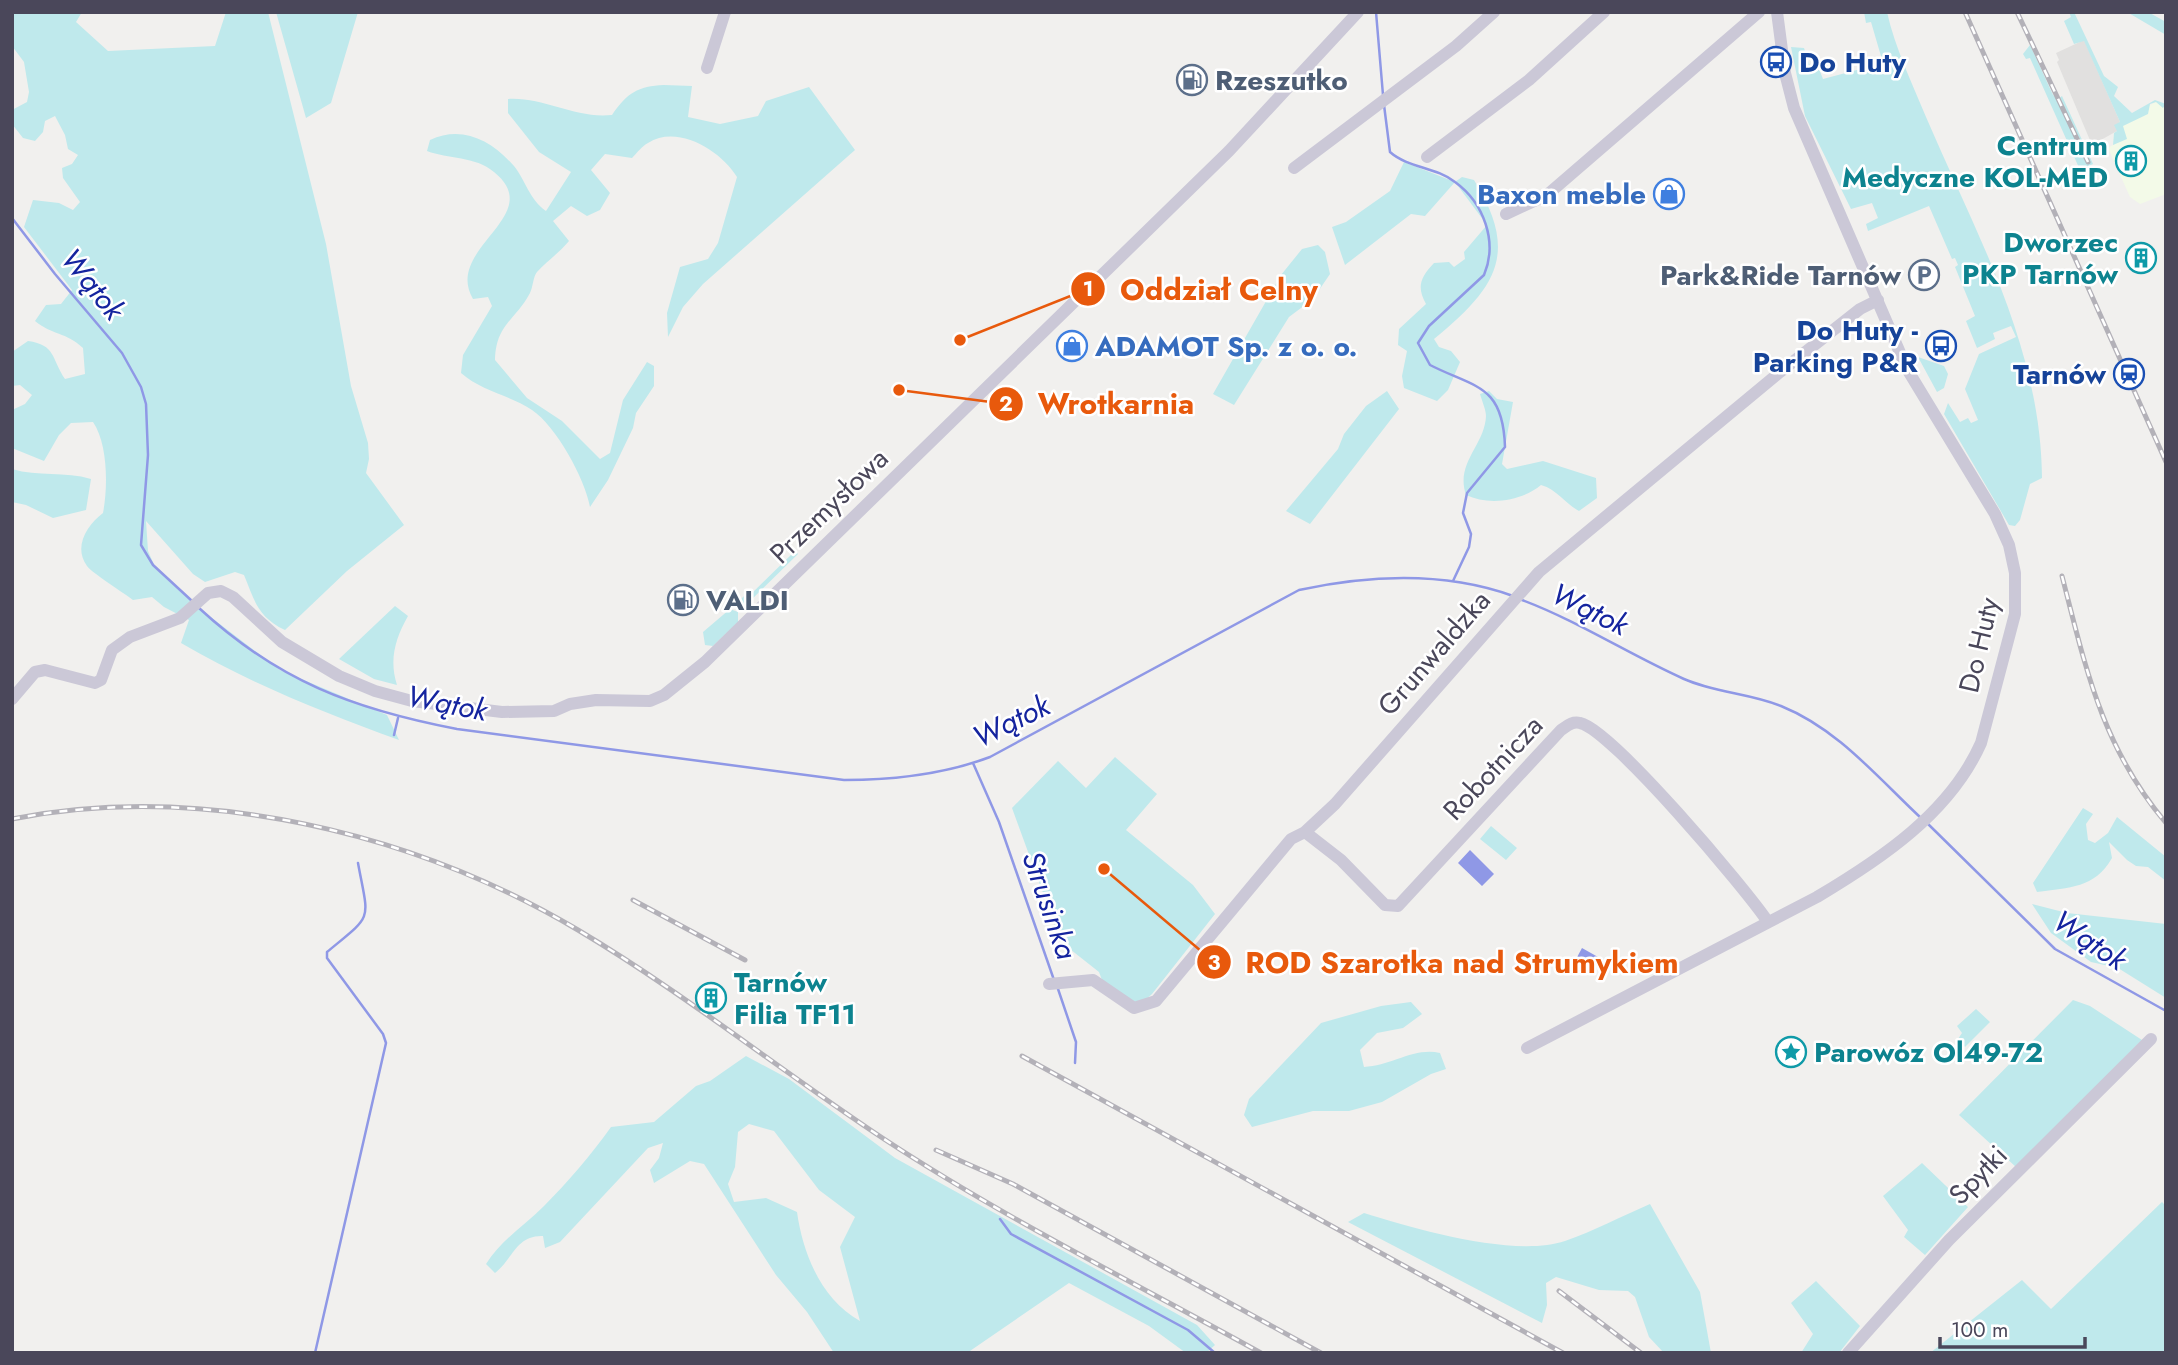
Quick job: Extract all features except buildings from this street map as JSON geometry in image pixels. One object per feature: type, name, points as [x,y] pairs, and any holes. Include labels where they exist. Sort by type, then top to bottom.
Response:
[{"type":"street","points":[[707,68],[725,12]]},
{"type":"street","name":"Przemysłowa","points":[[12,699],[35,672],[45,670],[95,683],[101,680],[111,650],[130,637],[180,618],[208,593],[221,591],[233,597],[282,642],[340,677],[375,691],[412,701],[502,712],[528,712],[554,710],[570,704],[596,700],[650,701],[664,695],[709,659],[1224,156],[1358,12]]},
{"type":"street","points":[[1294,168],[1456,46],[1494,12]]},
{"type":"street","points":[[1427,157],[1529,80],[1604,12]]},
{"type":"street","points":[[1506,214],[1547,195],[1759,12]]},
{"type":"street","name":"Do Huty","points":[[1527,1048],[1769,922],[1863,869],[1917,826],[1962,778],[1982,743],[2013,621],[2017,594],[2015,573],[2002,528],[1913,380],[1794,108],[1785,73],[1777,12]]},
{"type":"street","name":"Grunwaldzka","points":[[1053,983],[1093,980],[1134,1008],[1156,1001],[1291,839],[1305,832],[1335,804],[1506,607],[1566,546],[1780,372],[1860,309],[1878,300]]},
{"type":"street","name":"Robotnicza","points":[[1305,832],[1341,860],[1385,905],[1398,906],[1561,730],[1577,722],[1598,733],[1618,751],[1693,831],[1769,922]]},
{"type":"street","name":"Spytki","points":[[1848,1353],[1957,1231],[2151,1039]]},
{"type":"shaded area","points":[[12,12],[82,12],[76,22],[108,51],[215,46],[226,12],[268,12],[326,244],[351,386],[368,443],[366,473],[404,525],[347,571],[285,630],[263,614],[244,575],[235,572],[205,582],[193,574],[146,521],[148,551],[156,569],[195,605],[280,670],[387,715],[399,740],[288,696],[207,658],[181,643],[189,620],[164,607],[152,597],[133,600],[87,566],[81,551],[82,544],[87,530],[103,513],[106,491],[102,442],[93,422],[71,423],[59,435],[44,461],[12,448],[12,410],[25,404],[32,395],[20,385],[12,386],[12,352],[28,341],[37,343],[52,354],[65,379],[85,374],[83,348],[35,321],[46,305],[61,304],[72,290],[24,227],[33,200],[59,203],[73,210],[80,202],[63,178],[62,168],[72,164],[78,155],[68,149],[65,135],[55,116],[45,121],[43,132],[35,141],[23,138],[12,124],[12,110],[27,102],[29,92],[24,62],[12,46]]},
{"type":"shaded area","points":[[276,12],[358,12],[331,103],[306,118]]},
{"type":"shaded area","points":[[1864,12],[1887,12],[1904,65],[1984,248],[2018,337],[2039,430],[2042,478],[2030,484],[2020,520],[2015,526],[2009,525],[1944,414],[1948,403],[1960,422],[1968,418],[1971,423],[1978,420],[1965,389],[1979,354],[2016,337],[2011,326],[1993,333],[1995,339],[1977,348],[1966,321],[1975,316],[1955,267],[1958,265],[1955,258],[1952,259],[1929,206],[1868,231],[1866,224],[1878,218],[1872,203],[1851,209],[1805,116],[1791,47],[1804,48],[1811,69],[1819,69],[1823,79],[1883,63],[1871,22],[1866,23]]},
{"type":"shaded area","points":[[2069,12],[2074,12],[2104,76],[2118,87],[2114,96],[2132,113],[2155,100],[2166,104],[2163,108],[2156,102],[2150,104],[2148,114],[2123,126],[2127,139],[2113,145],[2114,133],[2117,131],[2114,125],[2120,122],[2084,41],[2074,44],[2064,21],[2071,17]]},
{"type":"shaded area","points":[[2127,12],[2148,12],[2166,22],[2166,35]]},
{"type":"shaded area","points":[[2084,40],[2120,122],[2117,131],[2092,145],[2057,62],[2059,60],[2056,53]]},
{"type":"shaded area","points":[[2030,45],[2053,95],[2058,99],[2062,96],[2093,164],[2080,170],[2030,58],[2026,59],[2023,54]]},
{"type":"shaded area","points":[[664,85],[692,86],[688,117],[720,124],[758,116],[766,101],[809,87],[855,150],[703,284],[683,307],[668,337],[667,313],[680,267],[708,259],[718,243],[737,177],[730,167],[698,143],[672,137],[648,143],[632,158],[605,154],[591,170],[610,193],[600,210],[587,216],[571,206],[553,221],[569,241],[536,274],[530,293],[499,338],[495,360],[527,398],[562,421],[600,459],[610,453],[623,400],[647,362],[654,366],[654,386],[636,413],[633,428],[608,480],[590,507],[582,482],[568,454],[541,418],[532,410],[477,384],[461,373],[463,355],[492,306],[488,297],[473,299],[468,281],[471,264],[503,218],[509,203],[507,188],[487,167],[470,160],[427,151],[430,140],[453,134],[486,142],[514,166],[536,201],[546,211],[571,172],[539,152],[508,113],[508,99],[534,101],[585,114],[612,115],[634,92]]},
{"type":"shaded area","points":[[2156,102],[2166,106],[2166,194],[2140,204],[2130,197],[2108,148],[2113,145],[2114,133],[2117,131],[2114,125]]},
{"type":"shaded area","points":[[1404,162],[1455,182],[1425,216],[1411,214],[1345,265],[1332,227],[1346,222],[1390,191]]},
{"type":"shaded area","points":[[1462,177],[1474,180],[1488,206],[1496,229],[1498,249],[1486,286],[1473,303],[1434,339],[1439,347],[1451,351],[1460,362],[1448,390],[1437,401],[1404,388],[1402,376],[1407,351],[1398,345],[1399,329],[1426,304],[1421,292],[1421,282],[1434,263],[1449,262],[1454,267],[1465,259],[1464,252],[1487,225],[1455,182]]},
{"type":"shaded area","points":[[1318,245],[1325,252],[1330,274],[1313,299],[1289,317],[1234,405],[1213,394],[1281,275],[1302,249]]},
{"type":"shaded area","points":[[1918,357],[1944,366],[1948,374],[1944,388],[1937,392]]},
{"type":"shaded area","points":[[1387,391],[1399,409],[1310,524],[1286,511],[1338,449],[1344,434],[1366,406]]},
{"type":"shaded area","points":[[1489,391],[1497,399],[1513,402],[1502,464],[1507,469],[1543,461],[1596,478],[1597,498],[1579,511],[1541,485],[1525,495],[1505,500],[1485,500],[1466,495],[1464,473],[1481,436],[1486,416],[1480,394]]},
{"type":"shaded area","points":[[12,469],[91,479],[86,510],[53,518],[26,505],[12,502]]},
{"type":"shaded area","points":[[795,551],[798,554],[744,607],[739,601],[745,595],[748,597]]},
{"type":"shaded area","points":[[395,606],[408,616],[395,650],[397,685],[374,679],[339,659]]},
{"type":"shaded area","points":[[730,609],[738,612],[738,622],[713,646],[705,645],[703,632]]},
{"type":"shaded area","points":[[1115,757],[1157,794],[1126,830],[1193,885],[1215,914],[1152,994],[1143,1002],[1135,1003],[1102,980],[1099,972],[1061,942],[1012,808],[1058,761],[1086,788]]},
{"type":"shaded area","points":[[2083,808],[2093,814],[2086,824],[2088,840],[2095,843],[2108,833],[2117,817],[2166,857],[2166,881],[2148,867],[2136,866],[2127,860],[2109,842],[2112,858],[2097,876],[2080,885],[2037,892],[2033,883]]},
{"type":"shaded area","points":[[1491,826],[1517,848],[1506,860],[1480,839]]},
{"type":"shaded area","points":[[2032,904],[2067,913],[2166,924],[2166,998],[2118,968],[2091,962],[2051,933]]},
{"type":"shaded area","points":[[2073,1000],[2090,1006],[2142,1040],[2016,1167],[1959,1115]]},
{"type":"shaded area","points":[[1411,1002],[1422,1014],[1403,1028],[1377,1033],[1360,1050],[1364,1067],[1430,1052],[1440,1053],[1446,1069],[1431,1074],[1382,1102],[1349,1111],[1313,1111],[1252,1127],[1244,1115],[1249,1099],[1321,1023],[1381,1006]]},
{"type":"shaded area","points":[[1976,1009],[1990,1022],[1965,1047],[1958,1039],[1962,1033],[1957,1026]]},
{"type":"shaded area","points":[[746,1056],[789,1079],[895,1158],[1197,1325],[1215,1345],[1206,1353],[1186,1353],[1149,1326],[1069,1283],[967,1353],[834,1353],[807,1312],[776,1275],[704,1164],[690,1161],[654,1183],[650,1170],[659,1158],[663,1143],[648,1148],[560,1242],[545,1248],[543,1236],[527,1239],[495,1273],[486,1264],[506,1240],[562,1187],[611,1127],[654,1122],[696,1086],[710,1081]],"holes":[[[749,1124],[774,1131],[819,1190],[855,1217],[840,1247],[860,1321],[835,1301],[816,1274],[804,1244],[797,1212],[766,1198],[734,1202],[728,1184],[735,1167],[738,1132]]]},
{"type":"shaded area","points":[[1922,1163],[1968,1207],[1925,1255],[1904,1237],[1908,1230],[1883,1196]]},
{"type":"shaded area","points":[[2162,1202],[2166,1206],[2166,1353],[1930,1353],[2022,1280],[2051,1309]]},
{"type":"shaded area","points":[[1650,1204],[1700,1292],[1711,1353],[1664,1353],[1649,1337],[1635,1297],[1628,1291],[1599,1290],[1556,1277],[1546,1283],[1547,1305],[1542,1323],[1348,1222],[1364,1213],[1410,1227],[1493,1244],[1544,1245],[1576,1237]]},
{"type":"shaded area","points":[[1816,1281],[1860,1326],[1839,1353],[1801,1353],[1813,1334],[1791,1303]]},
{"type":"water","points":[[1470,850],[1494,874],[1482,886],[1458,863]]},
{"type":"water","points":[[1582,948],[1598,957],[1592,965],[1592,971],[1583,973],[1575,961]]},
{"type":"waterway","points":[[1376,12],[1383,95]]},
{"type":"waterway","points":[[1384,105],[1390,152],[1455,182],[1481,212],[1489,237],[1488,262],[1484,275],[1429,326],[1418,343],[1430,365],[1484,391],[1499,411],[1503,426],[1505,447],[1467,493],[1463,513],[1471,534],[1469,547],[1453,581]]},
{"type":"waterway","name":"Wątok","points":[[12,218],[122,353],[141,387],[146,404],[148,455],[141,545],[153,565],[192,601]]},
{"type":"waterway","name":"Wątok","points":[[199,608],[258,655],[288,673],[350,701],[384,712],[457,729],[844,780],[918,775],[955,768],[990,757],[1299,590],[1352,581],[1406,578],[1460,582],[1513,596]]},
{"type":"waterway","name":"Wątok","points":[[1522,600],[1684,679],[1757,698],[1802,716],[1821,727],[1856,755],[1921,818]]},
{"type":"waterway","points":[[394,735],[398,718]]},
{"type":"waterway","name":"Strusinka","points":[[973,763],[999,822],[1054,980]]},
{"type":"waterway","name":"Wątok","points":[[1926,822],[2055,949],[2166,1011]]},
{"type":"waterway","points":[[315,1353],[386,1043],[383,1034],[327,958],[327,952],[353,930],[364,915],[358,863]]},
{"type":"waterway","name":"Strusinka","points":[[1057,986],[1076,1042],[1075,1063]]},
{"type":"waterway","name":"Strusinka","points":[[1000,1219],[1011,1234],[1188,1330],[1215,1353]]},
{"type":"railway","points":[[1965,12],[2166,462]]},
{"type":"railway","points":[[2017,12],[2088,162]]},
{"type":"railway","points":[[2062,576],[2079,643],[2111,736],[2144,794],[2166,823]]},
{"type":"railway","points":[[12,819],[84,809],[157,807],[231,812],[304,824],[377,842],[447,866],[514,896],[578,930],[656,980],[929,1168],[1023,1223],[1261,1353]]},
{"type":"railway","points":[[633,900],[745,960]]},
{"type":"railway","points":[[1022,1056],[1563,1353]]},
{"type":"railway","points":[[936,1150],[1013,1184],[1321,1353]]},
{"type":"railway","points":[[1559,1291],[1641,1353]]},
{"type":"place","name":"Do Huty","points":[[1776,62]]},
{"type":"place","name":"Rzeszutko","points":[[1192,80]]},
{"type":"place","name":"Centrum Medyczne KOL-MED","points":[[2131,161]]},
{"type":"place","name":"Baxon meble","points":[[1669,194]]},
{"type":"place","name":"Dworzec PKP Tarnów","points":[[2141,258]]},
{"type":"place","name":"Park&Ride Tarnów","points":[[1924,275]]},
{"type":"place","name":"Oddział Celny","points":[[960,340]]},
{"type":"place","name":"ADAMOT Sp. z o. o.","points":[[1072,346]]},
{"type":"place","name":"Do Huty - Parking P&R","points":[[1941,346]]},
{"type":"place","name":"Tarnów","points":[[2129,374]]},
{"type":"place","name":"Wrotkarnia","points":[[899,390]]},
{"type":"place","name":"VALDI","points":[[683,600]]},
{"type":"place","name":"ROD Szarotka nad Strumykiem","points":[[1104,869]]},
{"type":"place","name":"Tarnów Filia TF11","points":[[711,998]]},
{"type":"place","name":"Parowóz Ol49-72","points":[[1791,1052]]}]
